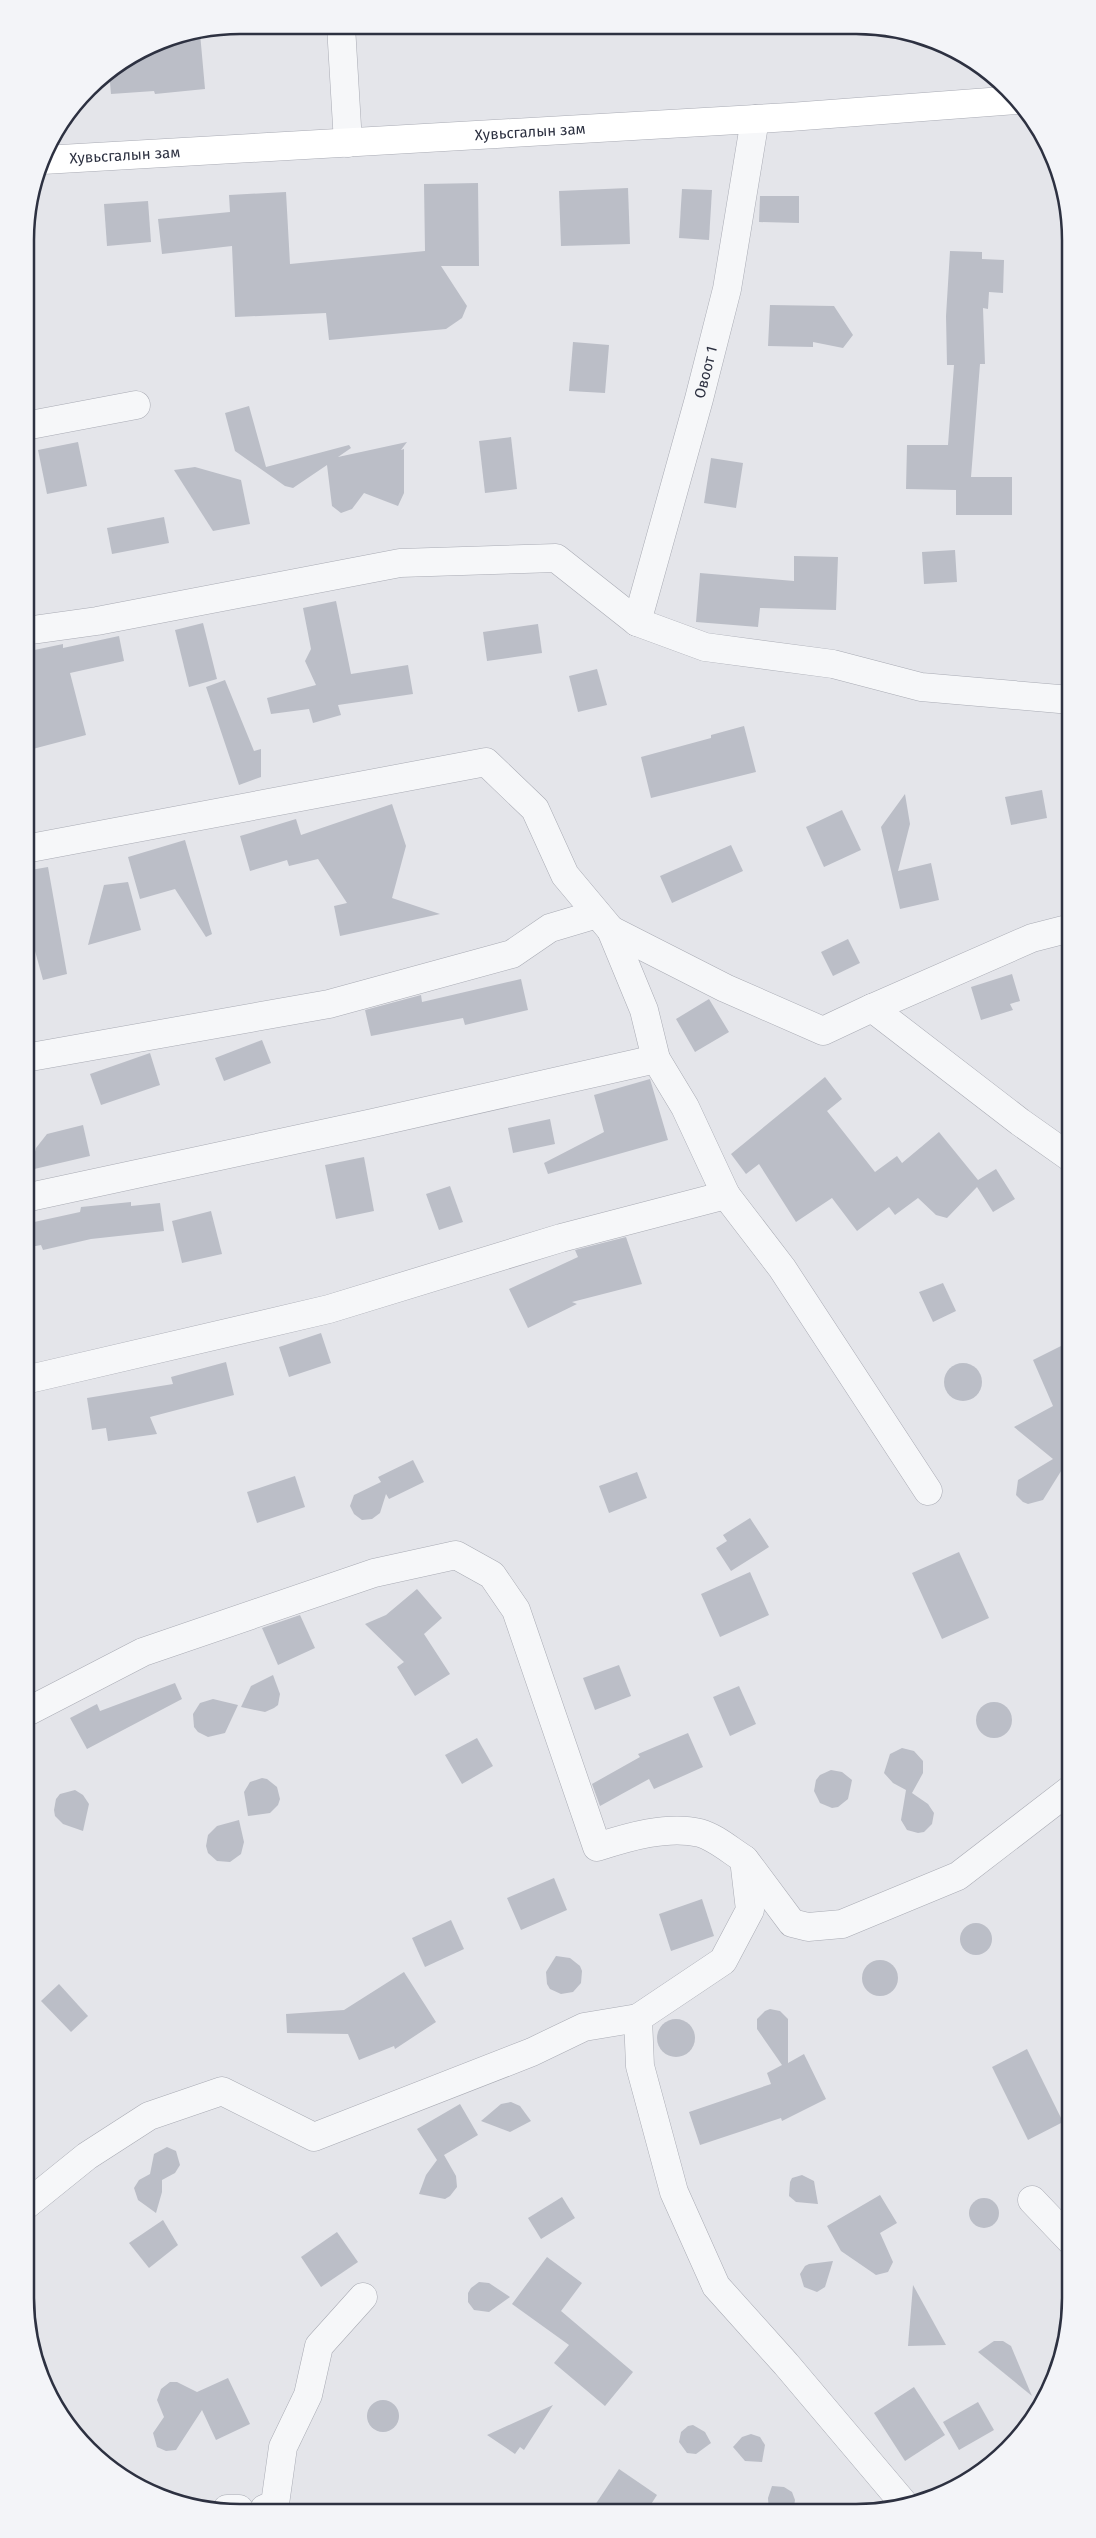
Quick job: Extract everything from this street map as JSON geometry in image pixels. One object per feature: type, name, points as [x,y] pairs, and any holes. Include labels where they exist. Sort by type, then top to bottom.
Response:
[{"type":"main road","name":"Хувьсгалын зам","points":[[50,160],[756,119],[1008,101]]},
{"type":"street","points":[[341,34],[348,143]]},
{"type":"street","name":"Овоот 1","points":[[637,622],[697,408],[726,289],[756,119]]},
{"type":"street","points":[[34,424],[136,405]]},
{"type":"street","points":[[34,630],[97,621],[400,563],[556,558],[637,622],[705,647],[833,664],[921,687],[1062,699]]},
{"type":"street","points":[[34,847],[486,762],[535,809],[566,875],[604,922],[644,1010],[656,1059],[685,1107],[726,1195],[782,1268],[928,1491]]},
{"type":"street","points":[[34,1056],[329,1004],[512,954],[550,928],[604,922],[725,988],[824,1031],[1032,938],[1062,930]]},
{"type":"street","points":[[872,1008],[1020,1122],[1062,1152]]},
{"type":"street","points":[[34,1196],[373,1123],[656,1059]]},
{"type":"street","points":[[34,1378],[329,1309],[561,1238],[726,1195]]},
{"type":"street","points":[[34,1708],[143,1652],[374,1573],[456,1555],[492,1575],[516,1610],[597,1847],[625,1838],[673,1831],[702,1834],[744,1859],[792,1923],[808,1926],[842,1924],[958,1876],[1062,1796]]},
{"type":"street","points":[[34,2199],[87,2156],[149,2116],[222,2091],[314,2137],[532,2052],[584,2027],[638,2018],[723,1961],[750,1910],[744,1859]]},
{"type":"street","points":[[638,2018],[640,2066],[674,2192],[716,2286],[786,2364],[900,2499]]},
{"type":"street","points":[[1032,2200],[1062,2232]]},
{"type":"street","points":[[275,2504],[283,2447],[308,2395],[319,2346],[363,2297]]},
{"type":"building","points":[[200,38],[205,89],[155,94],[154,91],[111,94],[110,80],[125,68],[161,49]]},
{"type":"building","points":[[478,183],[479,266],[441,266],[467,306],[462,318],[446,329],[329,340],[326,313],[235,317],[232,246],[162,254],[158,219],[230,212],[229,195],[286,192],[290,264],[425,251],[424,184]]},
{"type":"building","points":[[628,188],[630,244],[561,246],[559,191]]},
{"type":"building","points":[[682,189],[712,190],[709,240],[679,238]]},
{"type":"building","points":[[760,196],[799,196],[799,223],[759,222]]},
{"type":"building","points":[[148,201],[151,242],[107,246],[104,204]]},
{"type":"building","points":[[950,251],[982,252],[982,259],[1004,260],[1003,293],[989,292],[988,309],[983,308],[985,364],[980,364],[971,477],[1012,477],[1012,515],[956,515],[956,490],[906,489],[907,445],[948,445],[954,365],[947,365],[946,316]]},
{"type":"building","points":[[770,305],[834,306],[853,335],[843,348],[813,342],[813,347],[768,346]]},
{"type":"building","points":[[573,342],[609,345],[605,393],[569,391]]},
{"type":"building","points":[[249,406],[266,467],[349,445],[351,448],[338,457],[407,442],[401,450],[404,449],[404,493],[398,506],[364,493],[352,509],[341,513],[332,506],[327,465],[293,488],[285,486],[235,451],[225,413]]},
{"type":"building","points":[[511,437],[517,489],[485,493],[479,441]]},
{"type":"building","points":[[78,442],[87,486],[47,494],[38,450]]},
{"type":"building","points":[[711,458],[743,463],[736,508],[704,503]]},
{"type":"building","points":[[195,467],[241,480],[250,524],[213,531],[174,470]]},
{"type":"building","points":[[164,517],[169,543],[112,554],[107,528]]},
{"type":"building","points":[[955,550],[957,582],[924,584],[922,552]]},
{"type":"building","points":[[794,556],[838,557],[836,610],[760,608],[758,627],[696,622],[700,573],[794,581]]},
{"type":"building","points":[[336,601],[351,674],[408,665],[413,694],[338,705],[341,715],[313,723],[309,709],[271,714],[267,698],[316,685],[305,661],[311,649],[303,608]]},
{"type":"building","points":[[203,623],[217,679],[189,687],[175,630]]},
{"type":"building","points":[[538,624],[542,653],[487,661],[483,632]]},
{"type":"building","points":[[119,636],[124,661],[70,673],[86,735],[34,749],[34,650],[63,644],[63,648]]},
{"type":"building","points":[[597,669],[607,705],[578,712],[569,676]]},
{"type":"building","points":[[225,680],[254,751],[261,749],[261,777],[239,785],[206,687]]},
{"type":"building","points":[[744,726],[756,772],[651,798],[641,757],[711,738],[711,735]]},
{"type":"building","points":[[1042,790],[1047,818],[1011,825],[1005,797]]},
{"type":"building","points":[[905,794],[910,824],[898,871],[931,863],[939,900],[900,909],[881,827]]},
{"type":"building","points":[[392,804],[406,846],[392,898],[440,914],[340,936],[334,906],[347,903],[318,859],[289,866],[287,860],[250,871],[240,836],[296,819],[301,835]]},
{"type":"building","points":[[842,810],[861,850],[824,867],[806,827]]},
{"type":"building","points":[[185,840],[212,934],[206,937],[175,889],[140,899],[128,857]]},
{"type":"building","points":[[731,845],[743,871],[672,903],[660,876]]},
{"type":"building","points":[[48,867],[67,974],[43,980],[34,951],[34,869]]},
{"type":"building","points":[[128,882],[141,930],[88,945],[104,885]]},
{"type":"building","points":[[848,939],[860,963],[833,976],[821,952]]},
{"type":"building","points":[[1012,974],[1020,1001],[1010,1004],[1013,1010],[981,1020],[971,987]]},
{"type":"building","points":[[521,979],[528,1010],[465,1025],[463,1018],[371,1036],[365,1010],[421,995],[422,1002]]},
{"type":"building","points":[[709,999],[729,1032],[695,1052],[676,1019]]},
{"type":"building","points":[[262,1040],[271,1063],[224,1081],[215,1058]]},
{"type":"building","points":[[150,1053],[160,1085],[101,1105],[90,1074]]},
{"type":"building","points":[[825,1077],[842,1099],[827,1111],[875,1172],[897,1156],[902,1163],[939,1132],[978,1180],[996,1169],[1015,1199],[993,1212],[977,1187],[947,1218],[936,1215],[918,1198],[895,1215],[889,1207],[857,1231],[832,1198],[796,1222],[759,1164],[746,1174],[731,1154]]},
{"type":"building","points":[[650,1079],[668,1140],[548,1174],[544,1163],[604,1132],[594,1095]]},
{"type":"building","points":[[550,1119],[555,1144],[513,1153],[508,1128]]},
{"type":"building","points":[[83,1125],[90,1156],[34,1169],[36,1148],[47,1134]]},
{"type":"building","points":[[364,1157],[374,1211],[336,1219],[325,1165]]},
{"type":"building","points":[[450,1186],[463,1222],[439,1230],[426,1194]]},
{"type":"building","points":[[131,1202],[131,1206],[160,1203],[164,1231],[91,1239],[43,1250],[41,1245],[34,1246],[34,1222],[80,1212],[81,1207]]},
{"type":"building","points":[[211,1211],[222,1254],[182,1263],[172,1221]]},
{"type":"building","points":[[626,1237],[642,1284],[572,1302],[577,1304],[528,1328],[509,1289],[578,1257],[575,1250]]},
{"type":"building","points":[[943,1283],[956,1311],[933,1322],[919,1292]]},
{"type":"building","points":[[321,1333],[331,1363],[289,1377],[279,1347]]},
{"type":"building","points":[[1062,1346],[1062,1470],[1043,1500],[1028,1504],[1016,1495],[1018,1480],[1053,1459],[1014,1427],[1053,1406],[1033,1360]]},
{"type":"building","points":[[226,1362],[234,1395],[150,1417],[157,1434],[108,1441],[106,1428],[92,1430],[87,1398],[173,1384],[171,1377]]},
{"type":"building","points":[[963,1363],[976,1369],[982,1382],[976,1395],[963,1401],[950,1395],[944,1382],[950,1369]]},
{"type":"building","points":[[413,1460],[424,1482],[389,1499],[386,1494],[380,1513],[372,1519],[362,1520],[354,1514],[350,1506],[354,1495],[381,1482],[378,1477]]},
{"type":"building","points":[[637,1472],[647,1498],[609,1513],[599,1486]]},
{"type":"building","points":[[295,1476],[305,1507],[257,1523],[247,1492]]},
{"type":"building","points":[[750,1518],[769,1547],[731,1571],[716,1548],[727,1541],[723,1535]]},
{"type":"building","points":[[959,1552],[989,1618],[942,1639],[912,1573]]},
{"type":"building","points":[[750,1572],[769,1615],[720,1637],[701,1594]]},
{"type":"building","points":[[417,1589],[442,1618],[424,1634],[450,1674],[415,1696],[397,1667],[404,1662],[365,1624],[386,1615]]},
{"type":"building","points":[[300,1615],[315,1648],[278,1665],[262,1628]]},
{"type":"building","points":[[619,1665],[631,1696],[595,1710],[583,1678]]},
{"type":"building","points":[[273,1675],[280,1694],[278,1705],[265,1712],[241,1707],[251,1686]]},
{"type":"building","points":[[175,1683],[182,1699],[87,1749],[70,1718],[97,1704],[100,1711]]},
{"type":"building","points":[[739,1686],[756,1724],[730,1736],[713,1697]]},
{"type":"building","points":[[213,1699],[238,1705],[225,1733],[208,1737],[198,1732],[194,1727],[193,1714],[200,1703]]},
{"type":"building","points":[[994,1702],[1001,1703],[1007,1707],[1011,1713],[1011,1727],[1007,1733],[1001,1737],[994,1738],[987,1737],[981,1733],[977,1727],[976,1720],[977,1713],[981,1707],[987,1703]]},
{"type":"building","points":[[688,1733],[703,1767],[654,1789],[649,1779],[600,1806],[592,1784],[640,1757],[638,1754]]},
{"type":"building","points":[[477,1738],[493,1766],[462,1784],[445,1755]]},
{"type":"building","points":[[902,1748],[914,1751],[923,1761],[923,1773],[912,1793],[928,1804],[934,1813],[932,1824],[924,1832],[918,1833],[907,1830],[901,1820],[906,1790],[893,1783],[884,1773],[890,1754]]},
{"type":"building","points":[[831,1770],[842,1772],[852,1780],[848,1799],[838,1807],[832,1808],[820,1803],[814,1791],[816,1780],[820,1775]]},
{"type":"building","points":[[262,1778],[267,1779],[277,1787],[280,1799],[278,1805],[270,1813],[248,1816],[244,1792],[250,1782]]},
{"type":"building","points":[[75,1790],[83,1795],[89,1804],[83,1831],[63,1824],[55,1816],[56,1799],[60,1794]]},
{"type":"building","points":[[239,1820],[244,1842],[241,1854],[230,1862],[217,1861],[208,1853],[206,1846],[208,1835],[217,1826]]},
{"type":"building","points":[[554,1878],[567,1910],[521,1930],[507,1898]]},
{"type":"building","points":[[702,1899],[714,1936],[671,1951],[659,1914]]},
{"type":"building","points":[[451,1920],[464,1949],[425,1967],[412,1938]]},
{"type":"building","points":[[976,1923],[982,1924],[987,1928],[991,1933],[991,1945],[987,1950],[982,1954],[976,1955],[970,1954],[965,1950],[961,1945],[960,1939],[961,1933],[965,1928],[970,1924]]},
{"type":"building","points":[[556,1956],[570,1958],[580,1966],[582,1971],[581,1983],[573,1992],[561,1994],[550,1989],[547,1984],[546,1972]]},
{"type":"building","points":[[880,1960],[887,1961],[893,1965],[897,1971],[897,1985],[893,1991],[887,1995],[880,1996],[873,1995],[867,1991],[863,1985],[862,1978],[863,1971],[867,1965],[873,1961]]},
{"type":"building","points":[[404,1972],[436,2022],[395,2049],[394,2046],[359,2060],[348,2034],[287,2033],[286,2014],[344,2010]]},
{"type":"building","points":[[59,1984],[88,2016],[71,2032],[41,2001]]},
{"type":"building","points":[[770,2009],[780,2011],[788,2019],[788,2063],[804,2054],[826,2099],[782,2121],[781,2118],[700,2145],[689,2112],[771,2084],[767,2073],[782,2065],[757,2029],[757,2019]]},
{"type":"building","points":[[676,2019],[689,2025],[695,2038],[689,2051],[676,2057],[663,2051],[657,2038],[663,2025]]},
{"type":"building","points":[[1027,2049],[1062,2123],[1028,2140],[992,2067]]},
{"type":"building","points":[[511,2102],[520,2106],[531,2121],[510,2132],[481,2121],[501,2104]]},
{"type":"building","points":[[460,2104],[478,2135],[444,2155],[456,2176],[457,2187],[445,2199],[419,2194],[426,2175],[437,2160],[417,2129]]},
{"type":"building","points":[[167,2147],[176,2151],[180,2165],[175,2173],[162,2180],[162,2192],[156,2213],[138,2200],[134,2188],[139,2180],[150,2174],[154,2154]]},
{"type":"building","points":[[802,2175],[814,2181],[818,2204],[796,2202],[789,2196],[792,2178]]},
{"type":"building","points":[[880,2195],[897,2223],[880,2233],[893,2262],[888,2272],[876,2275],[841,2251],[827,2226]]},
{"type":"building","points":[[562,2197],[575,2218],[541,2239],[528,2218]]},
{"type":"building","points":[[984,2198],[994,2203],[999,2213],[994,2223],[984,2228],[974,2223],[969,2213],[974,2203]]},
{"type":"building","points":[[163,2220],[178,2245],[149,2268],[129,2243]]},
{"type":"building","points":[[337,2232],[358,2262],[321,2287],[301,2257]]},
{"type":"building","points":[[547,2257],[582,2283],[561,2311],[633,2372],[605,2406],[554,2363],[569,2345],[512,2304]]},
{"type":"building","points":[[833,2261],[825,2287],[817,2292],[804,2287],[800,2274],[805,2266]]},
{"type":"building","points":[[479,2282],[489,2283],[510,2297],[489,2312],[474,2310],[468,2302],[468,2293]]},
{"type":"building","points":[[913,2285],[946,2345],[908,2346]]},
{"type":"building","points":[[994,2341],[1003,2341],[1011,2346],[1032,2396],[978,2352]]},
{"type":"building","points":[[228,2378],[250,2424],[216,2440],[202,2410],[176,2450],[166,2451],[157,2447],[153,2433],[164,2417],[157,2400],[161,2389],[170,2382],[177,2382],[197,2392]]},
{"type":"building","points":[[914,2387],[945,2435],[905,2461],[874,2413]]},
{"type":"building","points":[[383,2400],[389,2401],[394,2405],[398,2410],[398,2422],[394,2427],[389,2431],[383,2432],[377,2431],[372,2427],[368,2422],[367,2416],[368,2410],[372,2405],[377,2401]]},
{"type":"building","points":[[978,2402],[994,2430],[959,2450],[943,2422]]},
{"type":"building","points":[[553,2405],[524,2450],[520,2447],[515,2454],[487,2435]]},
{"type":"building","points":[[693,2425],[705,2432],[711,2443],[696,2454],[687,2453],[679,2442],[681,2432],[688,2426]]},
{"type":"building","points":[[751,2434],[760,2437],[765,2445],[762,2462],[745,2461],[733,2447],[742,2437]]},
{"type":"building","points":[[619,2469],[657,2495],[651,2504],[596,2504]]},
{"type":"building","points":[[772,2486],[784,2487],[792,2492],[795,2500],[794,2504],[768,2504],[768,2498]]}]
